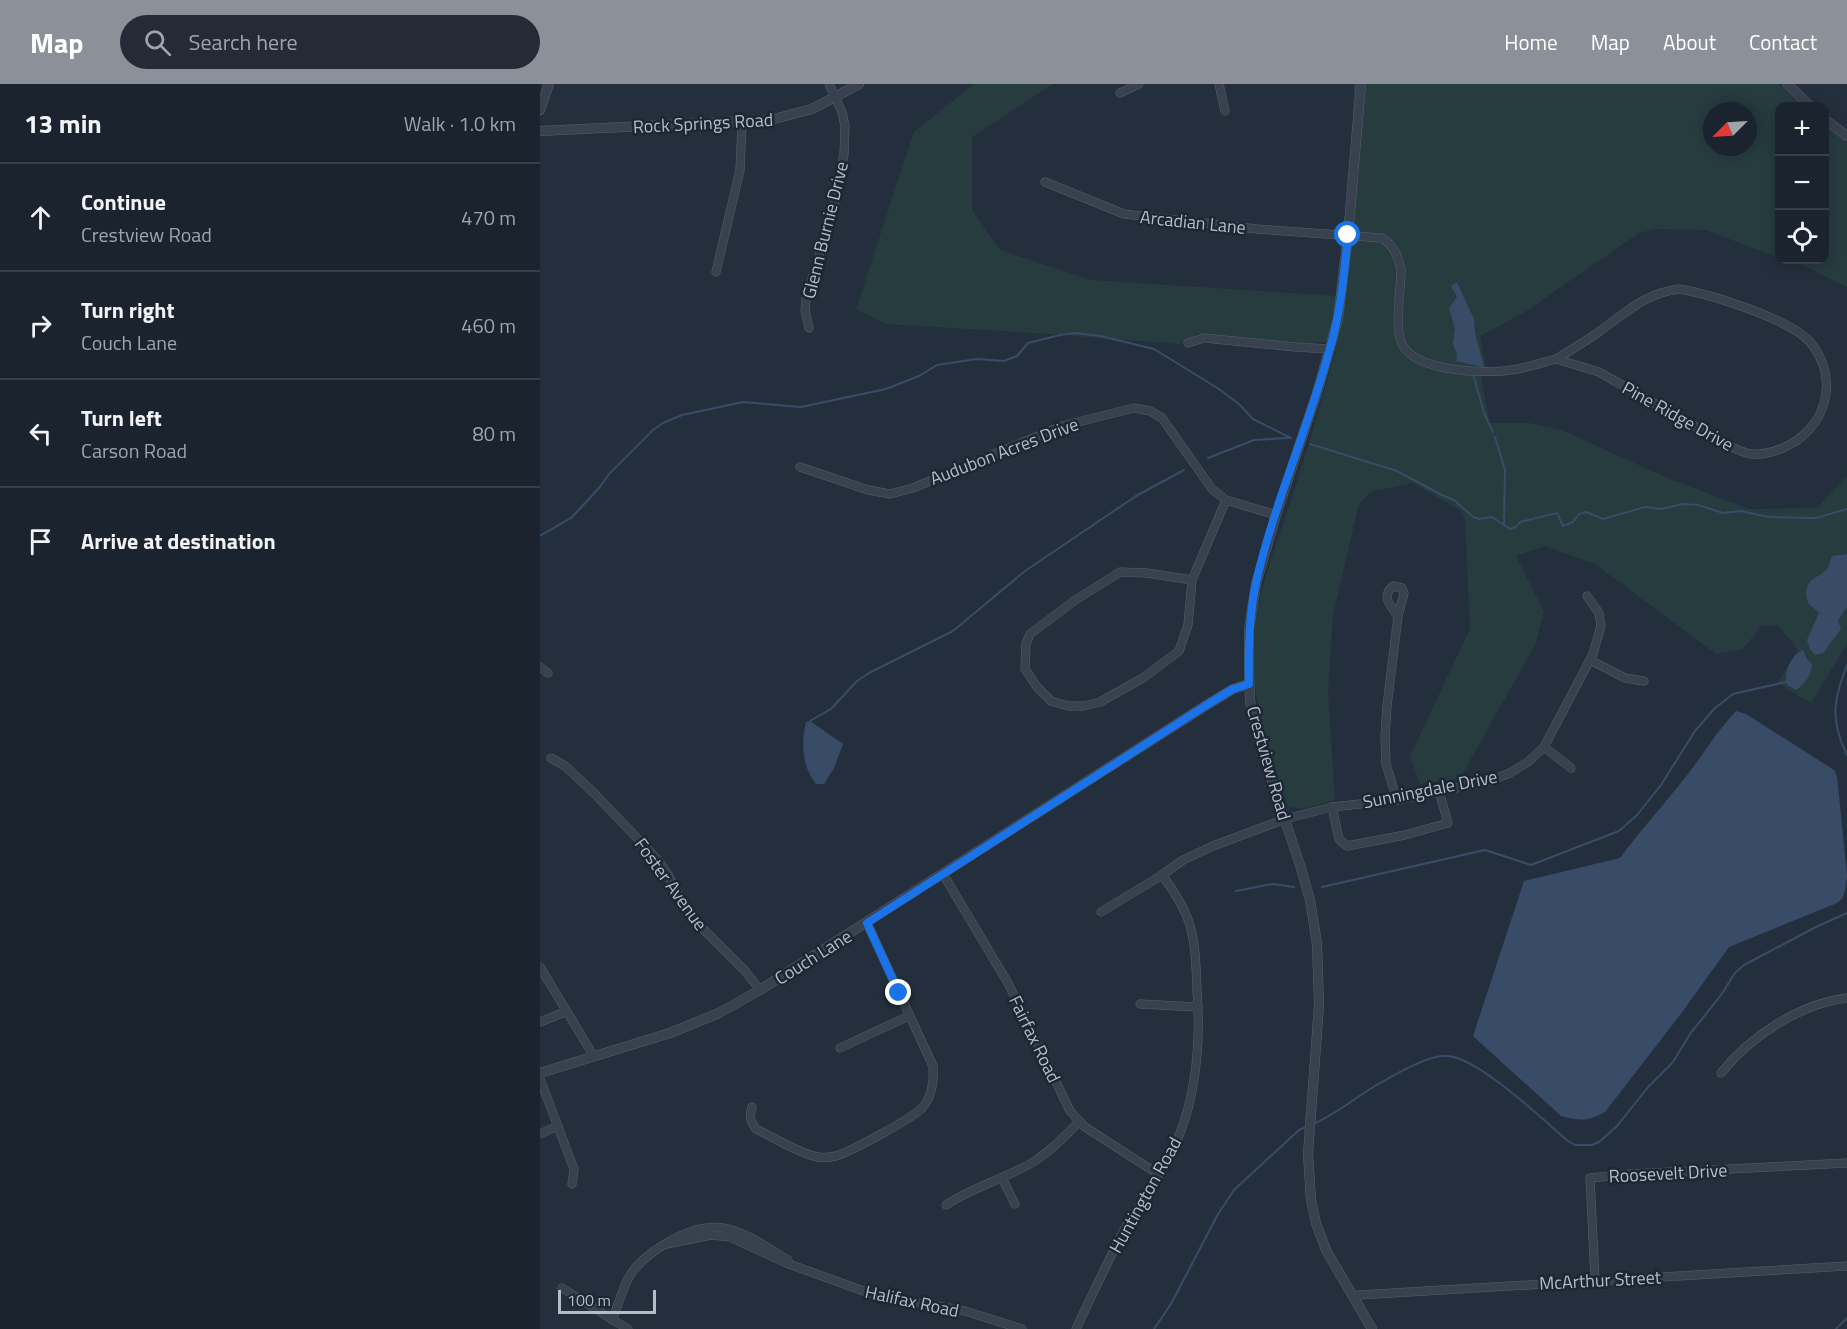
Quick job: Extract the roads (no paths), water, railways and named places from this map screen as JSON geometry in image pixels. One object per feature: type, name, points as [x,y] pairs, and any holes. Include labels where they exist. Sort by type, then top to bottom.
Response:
[{"type":"street","points":[[540,110],[549,84]]},
{"type":"street","name":"Glenn Burnie Drive","points":[[809,328],[805,310],[807,300],[835,202],[844,154],[845,126],[842,112],[829,84]]},
{"type":"street","name":"Rock Springs Road","points":[[540,131],[770,120],[796,115],[834,99],[859,84]]},
{"type":"street","points":[[1120,93],[1139,84]]},
{"type":"street","points":[[1220,84],[1225,111]]},
{"type":"street","name":"Crestview Road","points":[[1361,84],[1342,292],[1330,349],[1256,584],[1249,629],[1249,684],[1257,734],[1310,900],[1317,944],[1319,1005],[1308,1172],[1311,1200],[1326,1250],[1372,1329]]},
{"type":"street","points":[[1787,84],[1806,102]]},
{"type":"street","points":[[716,272],[740,170],[742,123]]},
{"type":"street","points":[[1829,123],[1847,136]]},
{"type":"street","name":"Arcadian Lane","points":[[1045,182],[1124,214],[1257,229],[1348,235]]},
{"type":"street","name":"Pine Ridge Drive","points":[[1348,235],[1382,238],[1390,244],[1401,270],[1400,338],[1405,349],[1430,364],[1448,369],[1489,372],[1511,370],[1556,359],[1583,343],[1633,306],[1653,295],[1679,289],[1712,296],[1784,324],[1803,335],[1818,354],[1825,371],[1827,386],[1825,405],[1817,423],[1796,442],[1777,451],[1752,454],[1726,444],[1599,372],[1556,359]]},
{"type":"street","points":[[1188,343],[1204,338],[1330,349]]},
{"type":"street","name":"Audubon Acres Drive","points":[[800,467],[868,490],[890,494],[913,488],[1062,426],[1134,408],[1150,411],[1162,418],[1212,489],[1226,500],[1276,515]]},
{"type":"street","points":[[1192,580],[1147,573],[1120,572],[1074,601],[1030,634],[1026,644],[1026,669],[1051,701],[1068,706],[1084,706],[1100,702],[1143,678],[1179,651],[1188,625],[1192,580],[1226,500]]},
{"type":"street","name":"Sunningdale Drive","points":[[1285,819],[1332,807],[1396,800],[1490,781],[1528,762],[1544,747],[1590,660],[1601,626],[1599,614],[1587,596]]},
{"type":"street","points":[[1396,800],[1386,764],[1385,735],[1398,616]]},
{"type":"street","points":[[1590,660],[1625,678],[1644,681]]},
{"type":"street","points":[[540,667],[548,673]]},
{"type":"street","name":"Couch Lane","points":[[540,1073],[670,1033],[719,1013],[867,923],[1205,706],[1233,689],[1249,684]]},
{"type":"street","points":[[1544,747],[1571,768]]},
{"type":"street","name":"Foster Avenue","points":[[551,758],[565,766],[594,793],[657,859],[691,916],[745,971],[760,990]]},
{"type":"street","points":[[1332,807],[1338,839],[1347,846],[1406,835],[1448,824],[1439,790]]},
{"type":"street","points":[[1101,912],[1183,860],[1213,846],[1285,819]]},
{"type":"street","name":"Fairfax Road","points":[[943,874],[994,957],[1070,1111],[1079,1122],[1104,1141],[1158,1174]]},
{"type":"street","name":"Huntington Road","points":[[1076,1329],[1123,1232],[1171,1152],[1191,1093],[1197,1058],[1198,1007],[1195,952],[1184,910],[1162,875]]},
{"type":"street","points":[[752,1107],[751,1123],[756,1129],[820,1158],[836,1156],[892,1127],[921,1109],[930,1095],[934,1079],[933,1066],[867,923]]},
{"type":"street","points":[[540,967],[593,1056]]},
{"type":"street","points":[[1721,1073],[1732,1059],[1749,1044],[1798,1012],[1826,1000],[1847,998]]},
{"type":"street","points":[[1140,1004],[1198,1007]]},
{"type":"street","points":[[540,1022],[565,1012]]},
{"type":"street","points":[[840,1048],[909,1016]]},
{"type":"street","points":[[540,1079],[574,1169],[572,1184]]},
{"type":"street","points":[[946,1205],[1034,1161],[1058,1143],[1079,1122]]},
{"type":"street","points":[[540,1134],[558,1126]]},
{"type":"street","name":"Roosevelt Drive","points":[[1595,1280],[1590,1178],[1847,1163]]},
{"type":"street","points":[[1002,1178],[1014,1204]]},
{"type":"street","name":"Halifax Road","points":[[612,1320],[629,1278],[642,1260],[678,1236],[722,1227],[753,1239],[804,1269],[872,1294],[965,1311],[1022,1329]]},
{"type":"street","name":"McArthur Street","points":[[1353,1297],[1359,1294],[1386,1292],[1847,1266]]},
{"type":"street","points":[[562,1288],[628,1329]]},
{"type":"water","points":[[1457,282],[1474,319],[1475,333],[1484,367],[1456,361],[1457,354],[1453,344],[1455,329],[1449,308],[1457,297],[1451,286]]},
{"type":"water","points":[[1847,554],[1847,607],[1838,620],[1841,629],[1823,653],[1815,655],[1807,640],[1819,613],[1808,603],[1807,587],[1813,579],[1826,570],[1832,556]]},
{"type":"water","points":[[1803,650],[1812,668],[1807,679],[1796,690],[1787,685],[1786,675],[1792,660]]},
{"type":"water","points":[[1736,711],[1746,714],[1834,770],[1837,776],[1847,876],[1842,899],[1729,947],[1605,1112],[1583,1120],[1561,1116],[1473,1036],[1524,881],[1620,858]]},
{"type":"water","points":[[810,721],[843,744],[834,768],[824,784],[816,784],[805,762],[803,738],[806,722]]},
{"type":"waterway","points":[[540,536],[571,518],[609,474],[653,430],[682,415],[743,402],[801,407],[886,389],[919,376],[937,365],[977,359],[1004,361],[1017,356],[1028,343],[1075,333],[1100,336],[1154,349],[1219,389],[1240,405],[1253,419],[1291,438]]},
{"type":"waterway","points":[[1474,377],[1484,413],[1493,432]]},
{"type":"waterway","points":[[1495,437],[1505,470],[1504,524]]},
{"type":"waterway","points":[[1208,458],[1254,440],[1288,438]]},
{"type":"waterway","points":[[1310,444],[1397,471],[1454,500],[1473,517],[1479,519],[1492,517],[1510,529],[1516,527],[1520,522],[1557,513],[1563,526],[1573,522],[1579,514],[1586,512],[1603,519],[1645,507],[1662,509],[1682,504],[1698,505],[1723,513],[1741,511],[1768,517],[1816,518],[1847,509]]},
{"type":"waterway","points":[[810,721],[831,709],[857,681],[953,631],[1025,571],[1136,496],[1184,470]]},
{"type":"waterway","points":[[1847,665],[1835,710],[1838,731],[1847,755]]},
{"type":"waterway","points":[[1322,887],[1485,850],[1531,865],[1619,831],[1637,815],[1661,785],[1695,731],[1714,709],[1733,694],[1786,682]]},
{"type":"waterway","points":[[1236,891],[1272,884],[1294,887]]},
{"type":"waterway","points":[[1313,1124],[1404,1070],[1432,1058],[1448,1056],[1477,1067],[1493,1078],[1568,1141],[1575,1145],[1592,1145],[1599,1142],[1617,1126],[1649,1086],[1673,1062],[1690,1034],[1735,973],[1744,965],[1847,913]]},
{"type":"waterway","points":[[1154,1329],[1171,1304],[1218,1214],[1234,1190],[1299,1130],[1308,1126]]},
{"type":"waterway","points":[[1836,1329],[1847,1318]]}]
